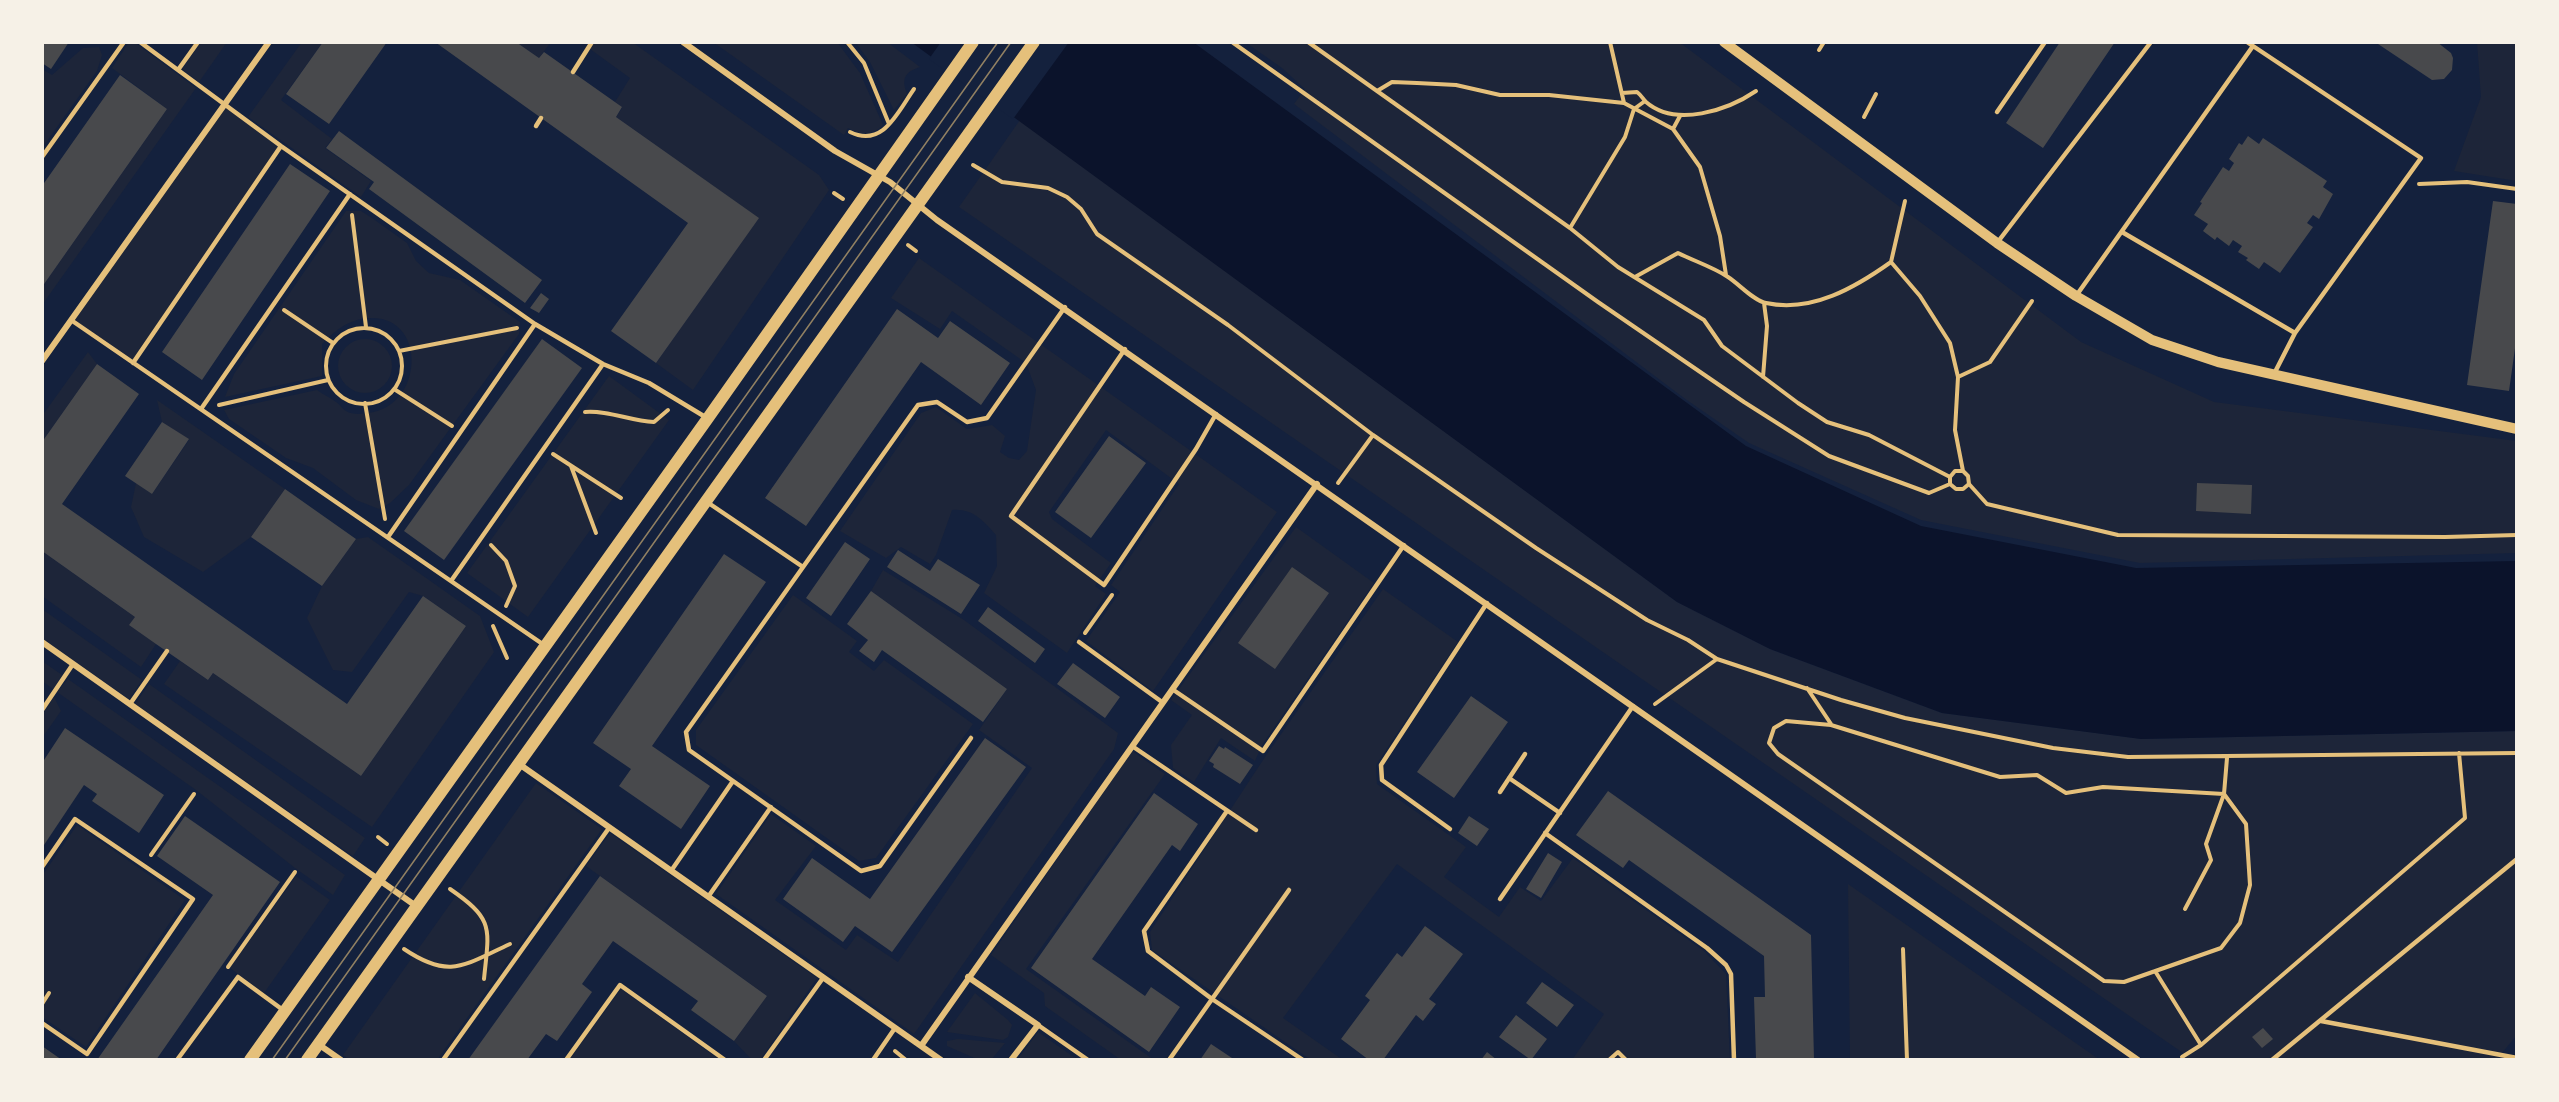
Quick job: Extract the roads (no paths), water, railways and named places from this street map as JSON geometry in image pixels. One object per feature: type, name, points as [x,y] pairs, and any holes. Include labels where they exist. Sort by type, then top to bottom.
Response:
[{"type":"main road","points":[[250,1060],[973,42]]},
{"type":"main road","points":[[306,1060],[1034,42]]},
{"type":"street","points":[[42,361],[269,42]]},
{"type":"street","points":[[683,42],[835,151],[879,176],[2138,1060]]},
{"type":"street","points":[[1724,42],[1997,243],[2076,296],[2152,340],[2218,362],[2517,429]]},
{"type":"street","points":[[921,1046],[1171,688],[1295,519],[1317,484]]},
{"type":"street","points":[[42,642],[416,906]]},
{"type":"street","points":[[517,763],[941,1060]]},
{"type":"street","points":[[968,977],[1038,1025],[1011,1060]]},
{"type":"street","points":[[318,1044],[341,1060]]},
{"type":"lane","points":[[42,157],[124,42]]},
{"type":"lane","points":[[140,42],[281,146],[535,324],[603,364],[649,383],[708,418]]},
{"type":"lane","points":[[178,70],[198,42]]},
{"type":"lane","points":[[573,72],[592,42]]},
{"type":"lane","points":[[1997,112],[2045,42]]},
{"type":"lane","points":[[1997,243],[2151,42]]},
{"type":"lane","points":[[2247,42],[2421,158],[2295,333],[2274,374]]},
{"type":"lane","points":[[2076,296],[2253,46]]},
{"type":"lane","points":[[536,126],[541,118]]},
{"type":"lane","points":[[133,363],[281,146]]},
{"type":"lane","points":[[201,409],[350,194]]},
{"type":"lane","points":[[2122,232],[2295,333]]},
{"type":"lane","points":[[971,738],[880,866],[861,871],[689,750],[686,732],[918,405],[937,402],[968,422],[987,418],[1065,307]]},
{"type":"lane","points":[[71,320],[546,646]]},
{"type":"lane","points":[[388,537],[535,324]]},
{"type":"lane","points":[[1125,350],[1011,516],[1104,585],[1196,449],[1216,413]]},
{"type":"lane","points":[[451,581],[603,364]]},
{"type":"lane","points":[[705,500],[803,567]]},
{"type":"lane","points":[[1171,688],[1263,752],[1404,545]]},
{"type":"lane","points":[[1450,829],[1382,780],[1381,765],[1487,603]]},
{"type":"lane","points":[[1079,642],[1162,702]]},
{"type":"lane","points":[[130,704],[167,651]]},
{"type":"lane","points":[[42,710],[73,664]]},
{"type":"lane","points":[[1500,899],[1633,706]]},
{"type":"lane","points":[[1131,745],[1256,830]]},
{"type":"lane","points":[[1500,792],[1525,753]]},
{"type":"lane","points":[[1509,778],[1560,813]]},
{"type":"lane","points":[[670,871],[733,781]]},
{"type":"lane","points":[[708,897],[771,807]]},
{"type":"lane","points":[[1227,811],[1144,931],[1148,951],[1212,999],[1303,1060]]},
{"type":"lane","points":[[42,867],[75,819],[193,899],[87,1054],[42,1023]]},
{"type":"lane","points":[[442,1060],[609,828]]},
{"type":"lane","points":[[1545,833],[1707,948],[1726,965],[1731,975],[1734,1060]]},
{"type":"lane","points":[[2272,1060],[2517,859]]},
{"type":"lane","points":[[1169,1060],[1289,890]]},
{"type":"lane","points":[[177,1060],[238,977],[285,1011]]},
{"type":"lane","points":[[764,1060],[824,978]]},
{"type":"lane","points":[[566,1060],[620,985],[724,1060]]},
{"type":"lane","points":[[2321,1022],[2517,1058]]},
{"type":"lane","points":[[1038,1025],[1088,1060]]},
{"type":"lane","points":[[873,1060],[895,1028]]},
{"type":"tram line","points":[[272,1060],[998,42]]},
{"type":"tram line","points":[[285,1060],[1011,42]]}]
